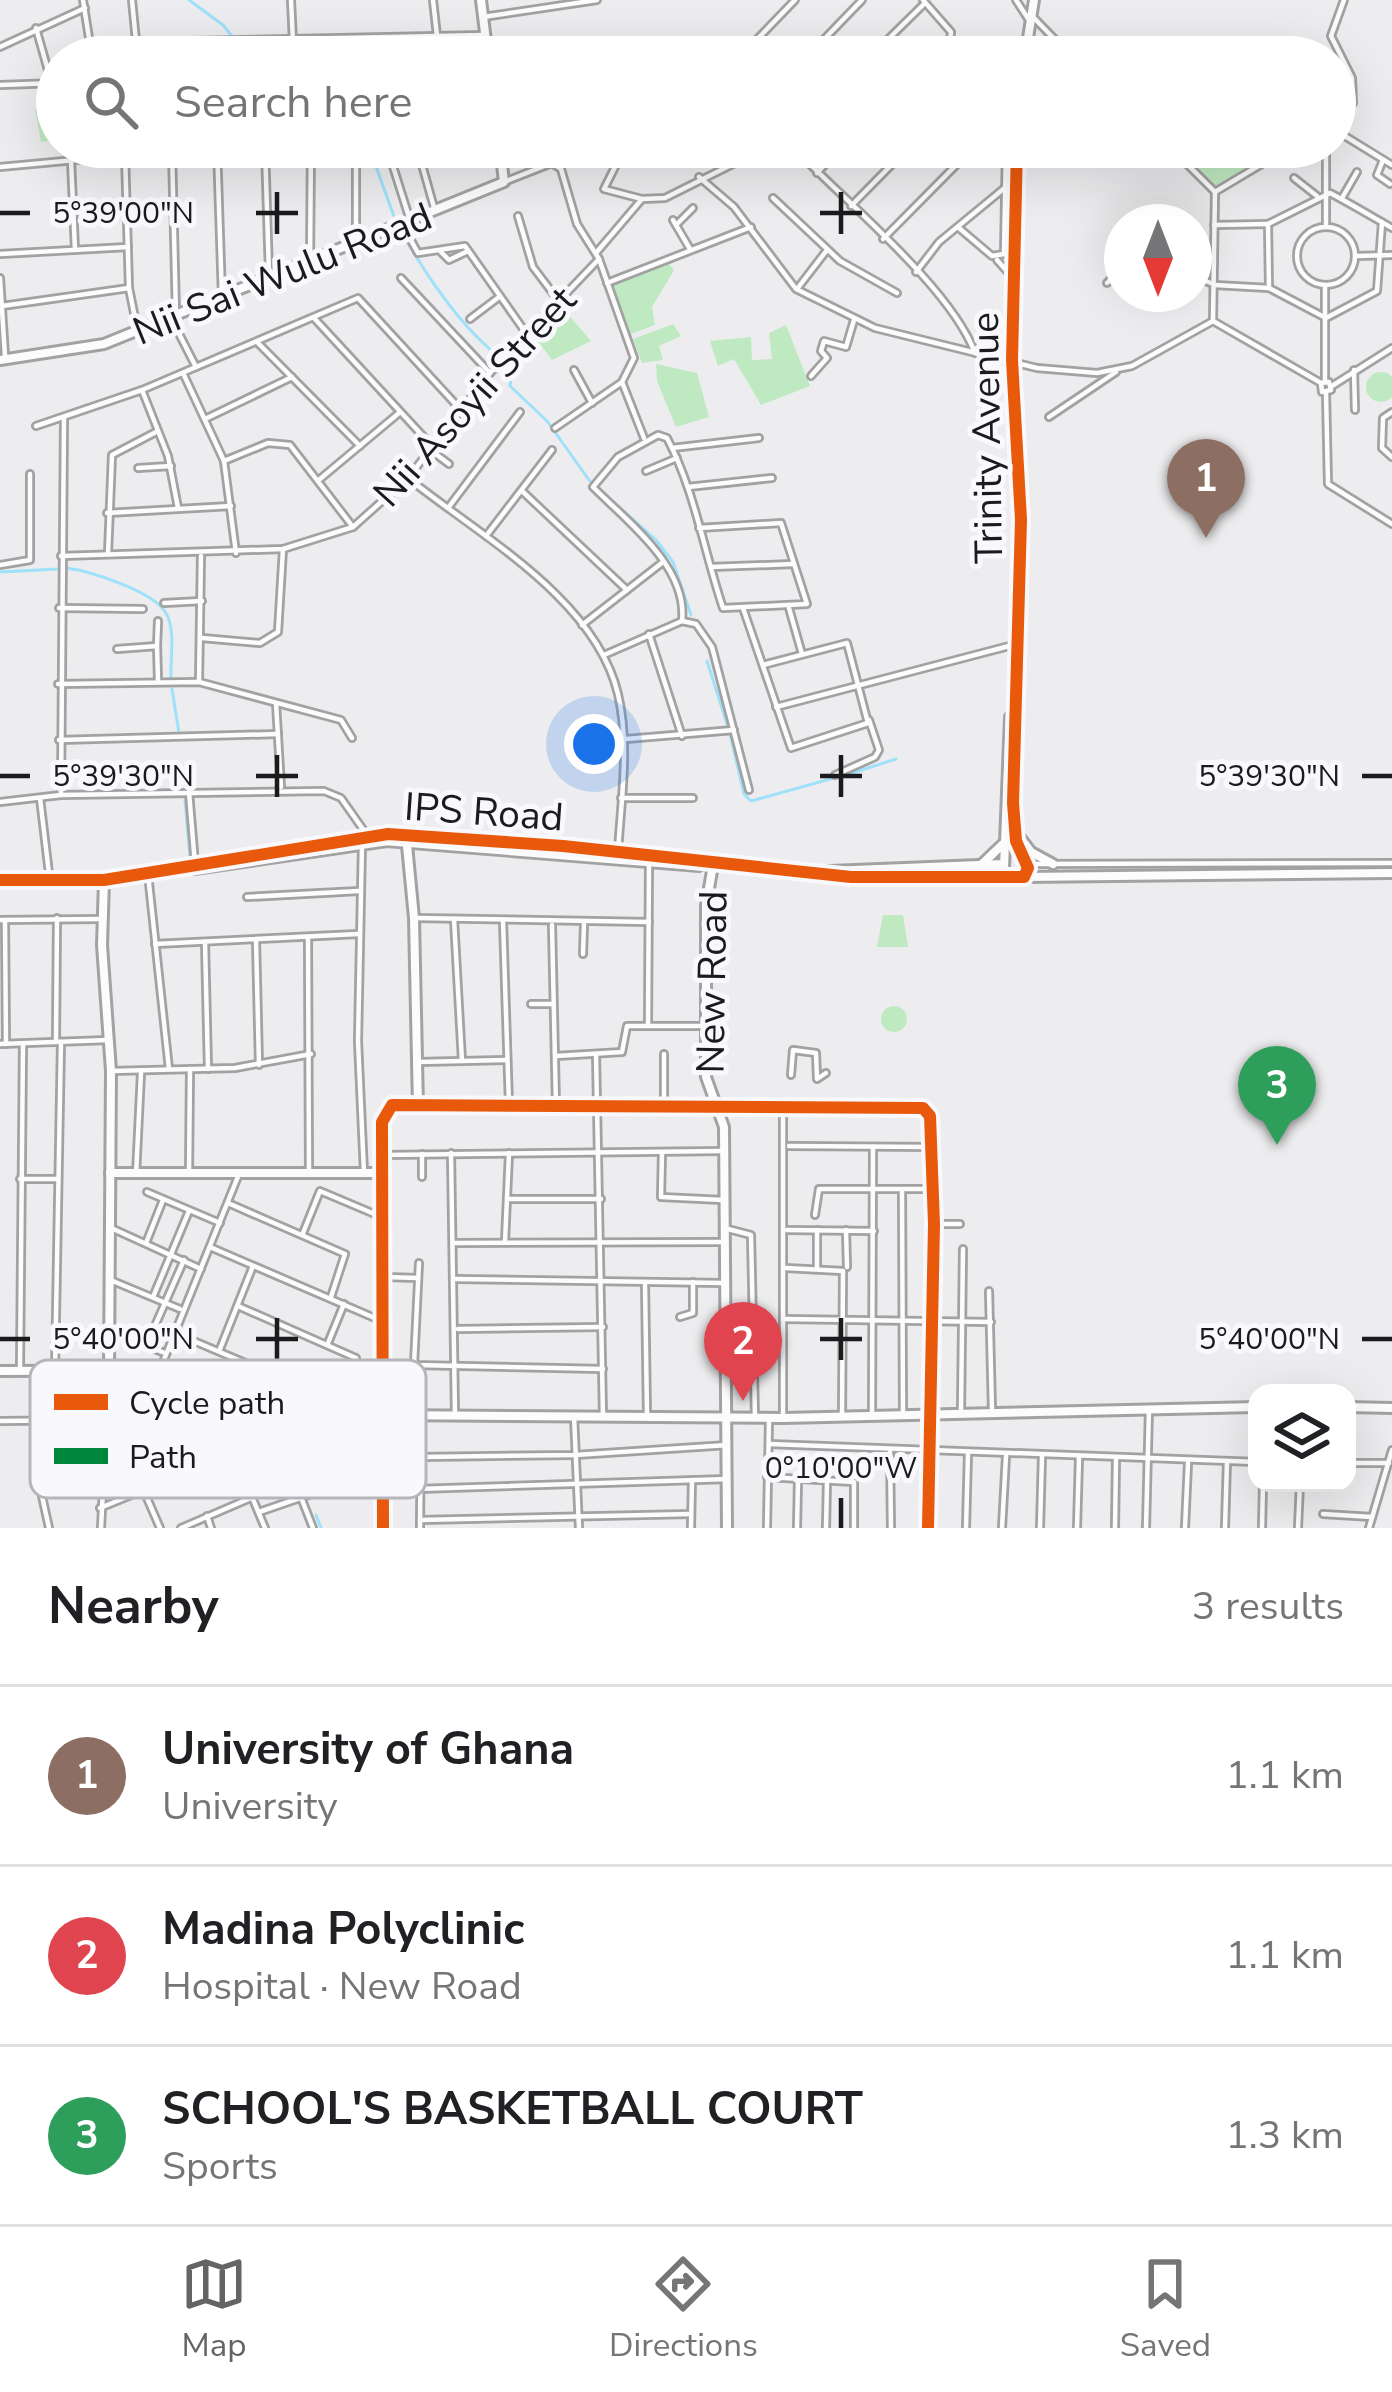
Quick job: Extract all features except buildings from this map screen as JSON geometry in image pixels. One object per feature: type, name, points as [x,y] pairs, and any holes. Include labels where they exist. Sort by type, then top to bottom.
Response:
[{"type":"street","points":[[132,0],[136,36]]},
{"type":"street","points":[[291,0],[293,36]]},
{"type":"street","points":[[433,0],[437,36]]},
{"type":"street","points":[[469,36],[485,35],[481,0]]},
{"type":"street","points":[[543,0],[544,10]]},
{"type":"street","points":[[483,16],[597,0]]},
{"type":"street","points":[[760,36],[795,0]]},
{"type":"street","points":[[827,36],[862,0]]},
{"type":"street","points":[[1016,0],[1049,36]]},
{"type":"street","points":[[1028,36],[1034,0]]},
{"type":"street","points":[[1331,36],[1344,0]]},
{"type":"street","points":[[890,36],[924,1],[951,36]]},
{"type":"street","points":[[0,47],[84,4],[90,36]]},
{"type":"street","points":[[36,27],[39,36]]},
{"type":"street","points":[[0,85],[36,83]]},
{"type":"street","points":[[1356,143],[1392,165]]},
{"type":"street","points":[[1383,160],[1378,175],[1390,184]]},
{"type":"street","points":[[0,167],[36,163]]},
{"type":"street","points":[[71,168],[75,250]]},
{"type":"street","points":[[125,168],[129,288],[138,332]]},
{"type":"street","points":[[172,168],[174,318],[196,367]]},
{"type":"street","points":[[218,168],[222,299]]},
{"type":"street","points":[[267,168],[270,280]]},
{"type":"street","points":[[310,263],[311,168]]},
{"type":"street","points":[[356,168],[356,244]]},
{"type":"street","points":[[393,168],[418,253],[433,247],[449,260],[468,251]]},
{"type":"street","points":[[423,168],[435,212]]},
{"type":"street","points":[[502,168],[504,182]]},
{"type":"street","name":"Nii Sai Wulu Road","points":[[3,360],[86,350],[138,332],[546,168]]},
{"type":"street","name":"Nii Sai Wulu Road","points":[[559,168],[577,224],[598,256]]},
{"type":"street","points":[[614,168],[604,189],[642,200],[665,198],[699,177],[725,168]]},
{"type":"street","points":[[813,168],[916,272],[966,332],[975,352]]},
{"type":"street","points":[[818,173],[822,168]]},
{"type":"street","points":[[850,206],[888,168]]},
{"type":"street","points":[[883,239],[953,168]]},
{"type":"street","points":[[1006,168],[1003,255],[1013,278]]},
{"type":"street","name":"Trinity Avenue","points":[[1008,877],[1021,516],[1012,360],[1016,168]]},
{"type":"street","points":[[1191,168],[1215,192],[1213,321]]},
{"type":"street","points":[[1215,192],[1255,168]]},
{"type":"street","points":[[1326,168],[1326,224]]},
{"type":"street","points":[[1341,199],[1357,172]]},
{"type":"street","points":[[699,177],[751,226],[796,290],[854,320],[1012,360],[1078,372],[1116,372]]},
{"type":"street","points":[[1294,178],[1317,196]]},
{"type":"street","points":[[916,272],[939,242],[1006,186]]},
{"type":"street","points":[[1214,225],[1268,224],[1327,192],[1392,228]]},
{"type":"street","points":[[773,198],[826,250],[898,292]]},
{"type":"street","name":"Nii Asoyii Street","points":[[61,556],[283,549],[353,527],[408,478],[490,373],[598,256],[642,200]]},
{"type":"street","points":[[690,249],[675,222],[693,208]]},
{"type":"street","points":[[518,216],[533,267],[559,300]]},
{"type":"street","points":[[1326,318],[1377,291],[1382,222]]},
{"type":"street","points":[[1268,224],[1269,288]]},
{"type":"street","points":[[1325,287],[1354,271],[1355,256],[1352,241],[1326,224]]},
{"type":"street","points":[[1325,287],[1299,272],[1298,245],[1300,238],[1326,224]]},
{"type":"street","points":[[607,283],[751,226]]},
{"type":"street","points":[[959,228],[1007,268]]},
{"type":"street","points":[[441,252],[456,244],[468,251],[527,334]]},
{"type":"street","points":[[0,254],[128,247]]},
{"type":"street","points":[[796,290],[826,250]]},
{"type":"street","points":[[992,256],[1003,255]]},
{"type":"street","points":[[1355,256],[1392,255]]},
{"type":"street","points":[[555,428],[622,382],[634,358],[598,256]]},
{"type":"street","points":[[0,278],[3,360]]},
{"type":"street","points":[[401,278],[490,373]]},
{"type":"street","points":[[1214,285],[1269,288],[1326,318]]},
{"type":"street","points":[[1325,287],[1328,484],[1392,524]]},
{"type":"street","points":[[2,306],[129,288]]},
{"type":"street","points":[[470,319],[499,297]]},
{"type":"street","points":[[36,427],[183,374],[358,298],[461,410]]},
{"type":"street","points":[[314,318],[448,464]]},
{"type":"street","points":[[811,376],[827,358],[821,351],[824,341],[846,347],[854,320]]},
{"type":"street","points":[[1048,417],[1116,372],[1213,321]]},
{"type":"street","points":[[1213,321],[1326,383]]},
{"type":"street","points":[[257,342],[360,446]]},
{"type":"street","points":[[1326,383],[1392,348]]},
{"type":"street","points":[[574,370],[592,403]]},
{"type":"street","points":[[1354,370],[1355,410]]},
{"type":"street","points":[[183,374],[224,460],[236,553]]},
{"type":"street","points":[[205,419],[293,376]]},
{"type":"street","points":[[622,382],[644,439]]},
{"type":"street","points":[[142,390],[171,466],[178,508]]},
{"type":"street","points":[[447,510],[520,412]]},
{"type":"street","points":[[1392,412],[1383,418],[1382,448],[1392,457]]},
{"type":"street","points":[[318,480],[399,413]]},
{"type":"street","points":[[61,795],[58,685],[64,419]]},
{"type":"street","points":[[108,554],[112,455],[156,432]]},
{"type":"street","points":[[682,621],[681,600],[664,562],[594,483],[644,439],[665,435],[687,487],[699,528],[711,567],[723,608],[807,604],[783,527],[777,522],[699,528]]},
{"type":"street","points":[[672,448],[759,438]]},
{"type":"street","points":[[224,460],[278,441],[299,452],[353,527]]},
{"type":"street","points":[[484,538],[551,450]]},
{"type":"street","points":[[646,471],[677,458]]},
{"type":"street","points":[[138,468],[171,466]]},
{"type":"street","points":[[0,565],[31,560],[30,474]]},
{"type":"street","points":[[408,478],[583,625],[604,655],[617,691],[624,739],[618,852]]},
{"type":"street","points":[[687,487],[772,478]]},
{"type":"street","points":[[522,491],[627,590]]},
{"type":"street","points":[[107,513],[231,506]]},
{"type":"street","points":[[202,638],[260,644],[278,632],[283,549]]},
{"type":"street","points":[[199,682],[201,554]]},
{"type":"street","points":[[583,625],[664,562]]},
{"type":"street","points":[[711,567],[793,564]]},
{"type":"street","points":[[164,603],[202,601]]},
{"type":"street","points":[[59,608],[143,609]]},
{"type":"street","points":[[742,608],[791,748],[869,720]]},
{"type":"street","points":[[789,608],[802,654]]},
{"type":"street","points":[[158,621],[158,681]]},
{"type":"street","points":[[604,655],[682,621],[696,624],[712,647],[749,790]]},
{"type":"street","points":[[650,634],[682,736]]},
{"type":"street","points":[[763,665],[847,643],[878,750],[875,757],[835,775]]},
{"type":"street","points":[[117,649],[158,646]]},
{"type":"street","points":[[776,707],[1014,651]]},
{"type":"street","name":"Trinity Avenue","points":[[1014,651],[1014,827],[1026,861]]},
{"type":"street","points":[[58,685],[199,682],[341,720],[352,738]]},
{"type":"street","points":[[276,703],[281,788]]},
{"type":"street","points":[[624,739],[734,730]]},
{"type":"street","points":[[58,740],[278,734]]},
{"type":"street","points":[[0,802],[40,796],[281,788],[335,794],[364,840],[358,934],[364,1173]]},
{"type":"street","points":[[189,792],[191,867]]},
{"type":"street","points":[[40,796],[50,882]]},
{"type":"street","points":[[621,798],[693,798]]},
{"type":"street","points":[[1014,827],[1031,852],[1052,864]]},
{"type":"street","points":[[972,870],[995,858],[1006,837]]},
{"type":"street","name":"IPS Road","points":[[0,880],[104,880],[364,840],[618,852],[710,865]]},
{"type":"street","points":[[407,840],[414,918],[418,1107]]},
{"type":"street","name":"IPS Road","points":[[407,840],[649,863],[1024,877]]},
{"type":"street","points":[[1392,863],[1026,861],[1024,877],[1392,873]]},
{"type":"street","name":"IPS Road","points":[[823,873],[972,870],[1026,861]]},
{"type":"street","points":[[648,1026],[649,863]]},
{"type":"street","name":"New Road","points":[[710,865],[706,1076],[718,1108],[724,1151],[728,1528]]},
{"type":"street","points":[[148,874],[169,1069]]},
{"type":"street","points":[[104,880],[101,919],[111,1071],[109,1360]]},
{"type":"street","points":[[248,897],[359,892]]},
{"type":"street","points":[[55,1360],[57,918]]},
{"type":"street","points":[[414,918],[552,924],[649,922]]},
{"type":"street","points":[[101,919],[3,920],[3,1044],[110,1040]]},
{"type":"street","points":[[454,919],[462,1061]]},
{"type":"street","points":[[503,921],[508,1105]]},
{"type":"street","points":[[552,924],[556,1106]]},
{"type":"street","points":[[584,924],[584,953]]},
{"type":"street","points":[[155,944],[358,934]]},
{"type":"street","points":[[308,937],[309,1173]]},
{"type":"street","points":[[256,940],[260,1065]]},
{"type":"street","points":[[205,942],[208,1069]]},
{"type":"street","points":[[531,1004],[554,1004]]},
{"type":"street","points":[[554,1056],[622,1052],[627,1026],[708,1026]]},
{"type":"street","points":[[20,1371],[22,1044]]},
{"type":"street","points":[[791,1075],[793,1050],[807,1048],[816,1053],[816,1078],[826,1073]]},
{"type":"street","points":[[111,1071],[260,1065],[311,1054]]},
{"type":"street","points":[[596,1054],[603,1416]]},
{"type":"street","points":[[664,1054],[664,1106]]},
{"type":"street","points":[[418,1061],[506,1060]]},
{"type":"street","points":[[189,1174],[190,1069]]},
{"type":"street","points":[[136,1174],[141,1070]]},
{"type":"street","points":[[783,1418],[784,1107]]},
{"type":"street","points":[[385,1360],[387,1109],[920,1107],[930,1116],[934,1190],[928,1528]]},
{"type":"street","points":[[786,1146],[933,1147]]},
{"type":"street","points":[[872,1417],[873,1147]]},
{"type":"street","points":[[383,1155],[724,1151]]},
{"type":"street","points":[[662,1152],[661,1197],[723,1200]]},
{"type":"street","points":[[505,1242],[509,1153]]},
{"type":"street","points":[[422,1154],[422,1178]]},
{"type":"street","points":[[452,1154],[455,1414]]},
{"type":"street","points":[[110,1173],[383,1173]]},
{"type":"street","points":[[303,1233],[325,1173]]},
{"type":"street","points":[[163,1360],[239,1174]]},
{"type":"street","points":[[20,1179],[56,1179]]},
{"type":"street","points":[[815,1215],[819,1189],[934,1190]]},
{"type":"street","points":[[902,1190],[903,1414]]},
{"type":"street","points":[[147,1192],[220,1223]]},
{"type":"street","points":[[320,1192],[385,1218]]},
{"type":"street","points":[[507,1199],[602,1199]]},
{"type":"street","points":[[146,1244],[164,1200]]},
{"type":"street","points":[[228,1203],[345,1254],[331,1298]]},
{"type":"street","points":[[153,1297],[189,1211]]},
{"type":"street","points":[[934,1224],[960,1224]]},
{"type":"street","points":[[109,1227],[201,1269]]},
{"type":"street","points":[[722,1228],[751,1234],[755,1418]]},
{"type":"street","points":[[787,1230],[874,1231]]},
{"type":"street","points":[[817,1230],[817,1269]]},
{"type":"street","points":[[846,1231],[847,1267]]},
{"type":"street","points":[[455,1243],[722,1242]]},
{"type":"street","points":[[210,1247],[384,1322]]},
{"type":"street","points":[[962,1411],[963,1249]]},
{"type":"street","points":[[147,1344],[184,1260]]},
{"type":"street","points":[[412,1360],[419,1263]]},
{"type":"street","points":[[220,1349],[254,1266]]},
{"type":"street","points":[[786,1268],[843,1271],[842,1417]]},
{"type":"street","points":[[385,1276],[418,1278]]},
{"type":"street","points":[[108,1279],[183,1310]]},
{"type":"street","points":[[456,1279],[723,1282]]},
{"type":"street","points":[[680,1317],[693,1313],[693,1282]]},
{"type":"street","points":[[645,1283],[647,1415]]},
{"type":"street","points":[[989,1291],[992,1410]]},
{"type":"street","points":[[328,1343],[344,1304]]},
{"type":"street","points":[[238,1306],[356,1358]]},
{"type":"street","points":[[784,1319],[991,1322]]},
{"type":"street","points":[[456,1329],[603,1327]]},
{"type":"street","points":[[110,1332],[165,1353]]},
{"type":"street","points":[[175,1333],[239,1360]]},
{"type":"street","points":[[426,1367],[603,1369]]},
{"type":"street","points":[[0,1371],[30,1371]]},
{"type":"street","points":[[1146,1528],[1149,1406]]},
{"type":"street","points":[[426,1414],[783,1418],[1149,1406],[1248,1408]]},
{"type":"street","points":[[1356,1407],[1392,1408]]},
{"type":"street","points":[[574,1416],[579,1528]]},
{"type":"street","points":[[767,1528],[769,1418]]},
{"type":"street","points":[[0,1421],[30,1423]]},
{"type":"street","points":[[769,1444],[1248,1462]]},
{"type":"street","points":[[426,1457],[575,1455],[728,1445]]},
{"type":"street","points":[[1369,1528],[1392,1450]]},
{"type":"street","points":[[890,1452],[891,1528]]},
{"type":"street","points":[[966,1528],[968,1453]]},
{"type":"street","points":[[1002,1528],[1006,1454]]},
{"type":"street","points":[[1040,1528],[1042,1456]]},
{"type":"street","points":[[1077,1528],[1079,1458]]},
{"type":"street","points":[[1115,1528],[1116,1460]]},
{"type":"street","points":[[1225,1528],[1227,1461]]},
{"type":"street","points":[[1185,1528],[1188,1463]]},
{"type":"street","points":[[1356,1463],[1389,1463]]},
{"type":"street","points":[[767,1478],[854,1482],[854,1528]]},
{"type":"street","points":[[426,1489],[728,1479]]},
{"type":"street","points":[[796,1528],[798,1479]]},
{"type":"street","points":[[691,1528],[692,1480]]},
{"type":"street","points":[[826,1528],[827,1480]]},
{"type":"street","points":[[1262,1528],[1263,1492]]},
{"type":"street","points":[[1298,1528],[1300,1492]]},
{"type":"street","points":[[42,1498],[49,1528]]},
{"type":"street","points":[[100,1498],[101,1528]]},
{"type":"street","points":[[100,1508],[126,1498]]},
{"type":"street","points":[[147,1498],[160,1528]]},
{"type":"street","points":[[181,1528],[251,1498]]},
{"type":"street","points":[[253,1498],[265,1528]]},
{"type":"street","points":[[259,1512],[302,1498]]},
{"type":"street","points":[[305,1498],[314,1528]]},
{"type":"street","points":[[420,1524],[692,1514]]},
{"type":"street","points":[[1323,1514],[1372,1517]]},
{"type":"street","points":[[207,1516],[212,1528]]},
{"type":"green space","points":[[1195,168],[1250,168],[1215,189]]},
{"type":"green space","points":[[668,263],[674,270],[652,307],[655,325],[631,334],[612,284]]},
{"type":"green space","points":[[561,306],[591,341],[552,360],[534,335]]},
{"type":"green space","points":[[673,324],[681,336],[659,346],[663,360],[642,363],[633,339]]},
{"type":"green space","points":[[786,325],[810,386],[761,405],[734,359],[718,366],[710,341],[751,337],[752,360],[772,359],[769,333]]},
{"type":"green space","points":[[656,364],[697,373],[709,417],[676,427],[657,381]]},
{"type":"green space","points":[[1381,372],[1391,377],[1391,397],[1381,402],[1371,397],[1366,387],[1371,377]]},
{"type":"green space","points":[[883,915],[903,915],[908,947],[877,947]]},
{"type":"green space","points":[[894,1006],[907,1019],[894,1032],[881,1019]]},
{"type":"waterway","points":[[189,0],[232,36]]},
{"type":"waterway","points":[[377,168],[396,222]]},
{"type":"waterway","points":[[401,231],[445,299],[499,357]]},
{"type":"waterway","points":[[505,362],[512,368],[510,386],[547,421],[589,480],[656,540],[673,562],[691,615]]},
{"type":"waterway","points":[[66,568],[120,583],[159,605],[171,628],[171,679]]},
{"type":"waterway","points":[[0,572],[58,569]]},
{"type":"waterway","points":[[707,661],[728,727]]},
{"type":"waterway","points":[[172,689],[179,733]]},
{"type":"waterway","points":[[730,734],[744,794],[751,801],[834,778]]},
{"type":"waterway","points":[[846,775],[896,759]]},
{"type":"waterway","points":[[185,800],[190,858]]},
{"type":"waterway","points":[[316,1515],[321,1528]]},
{"type":"cycle path","points":[[0,880],[104,880],[388,834],[563,846],[851,877],[1024,877],[1028,868],[1016,841],[1013,803],[1021,520],[1012,360],[1017,168]]},
{"type":"cycle path","points":[[383,1360],[382,1122],[392,1105],[923,1108],[930,1116],[934,1224],[928,1528]]},
{"type":"cycle path","points":[[383,1498],[383,1528]]},
{"type":"place","name":"University of Ghana","points":[[1206,538]]},
{"type":"place","name":"SCHOOL'S BASKETBALL COURT","points":[[1277,1145]]},
{"type":"place","name":"Madina Polyclinic","points":[[743,1401]]}]
